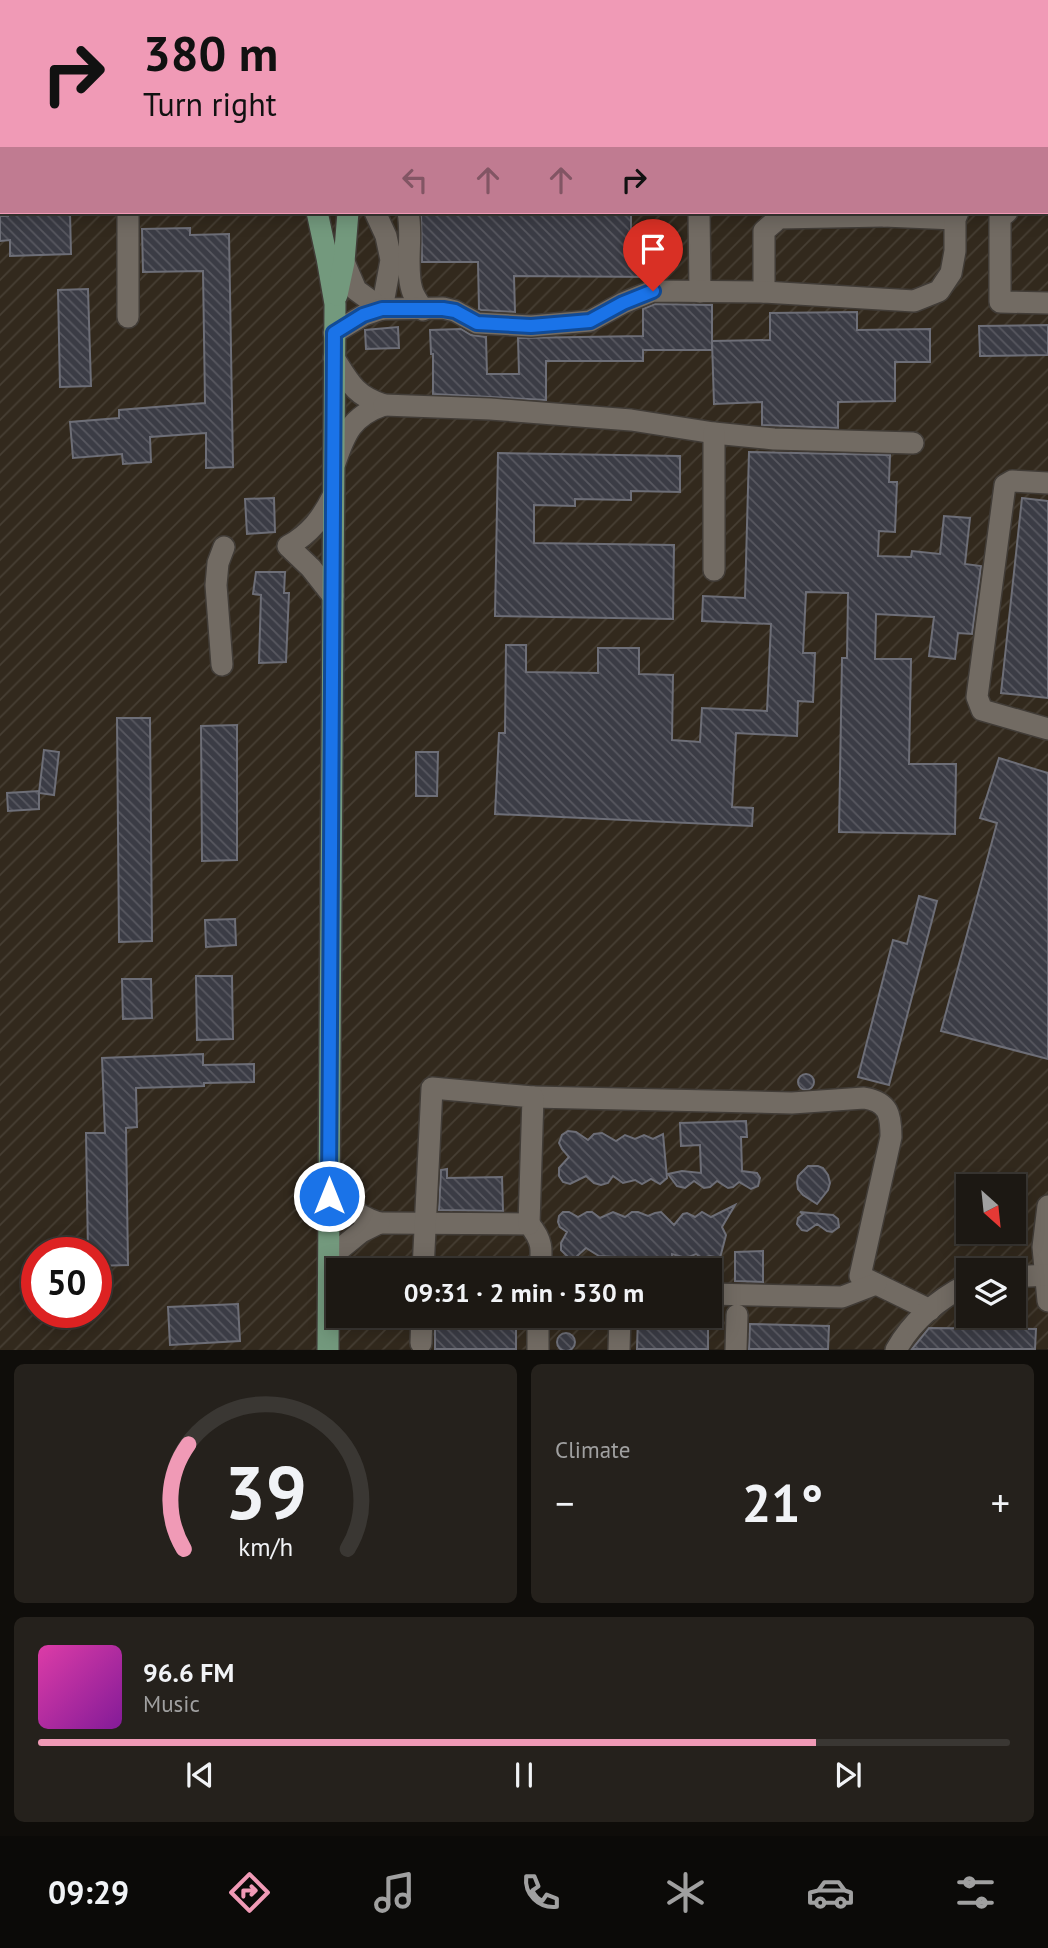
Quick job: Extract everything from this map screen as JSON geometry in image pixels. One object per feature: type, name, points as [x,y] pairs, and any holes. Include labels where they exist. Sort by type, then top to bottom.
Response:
[{"type":"main road","points":[[317,214],[335,304]]},
{"type":"main road","points":[[329,1258],[334,333],[335,304],[344,262],[348,214]]},
{"type":"main road","points":[[328,1328],[328,1349]]},
{"type":"street","points":[[128,214],[128,317]]},
{"type":"street","points":[[376,214],[386,236],[391,260],[382,309]]},
{"type":"street","points":[[408,214],[411,225],[410,277],[412,290],[423,310]]},
{"type":"street","points":[[699,214],[700,292]]},
{"type":"street","points":[[334,333],[363,315],[382,309],[443,309],[455,311],[477,323],[531,326],[590,321],[653,291],[764,292],[914,301],[939,291],[951,273],[957,215],[884,214],[779,218],[764,231],[764,292]]},
{"type":"street","points":[[1005,214],[1000,218],[1000,302],[1048,303]]},
{"type":"street","points":[[344,262],[356,290],[382,309]]},
{"type":"street","points":[[334,358],[352,386],[362,396],[384,405],[490,409],[631,420],[774,439],[913,443]]},
{"type":"street","points":[[334,469],[343,439],[357,419],[369,410],[384,405]]},
{"type":"street","points":[[714,433],[714,570]]},
{"type":"street","points":[[1048,483],[1012,481],[1005,485],[977,697],[982,710],[1048,729]]},
{"type":"street","points":[[333,596],[312,568],[288,546],[313,529],[334,496]]},
{"type":"street","points":[[222,665],[216,585],[218,563],[224,547]]},
{"type":"street","points":[[423,1258],[432,1088],[533,1097],[792,1102],[864,1098],[873,1099],[891,1115],[891,1137],[860,1276],[930,1310]]},
{"type":"street","points":[[533,1097],[528,1224],[539,1237],[541,1258]]},
{"type":"street","points":[[329,1172],[341,1198],[350,1208],[363,1218],[379,1223],[528,1224]]},
{"type":"street","points":[[1048,1206],[1042,1247],[1048,1301]]},
{"type":"street","points":[[335,1258],[340,1249],[361,1232],[379,1223]]},
{"type":"street","points":[[1026,1276],[1046,1275]]},
{"type":"street","points":[[722,1294],[842,1297],[876,1284]]},
{"type":"street","points":[[896,1349],[930,1310],[956,1290]]},
{"type":"street","points":[[736,1349],[737,1315]]},
{"type":"street","points":[[421,1343],[422,1328]]},
{"type":"street","points":[[538,1328],[538,1349]]},
{"type":"street","points":[[619,1349],[620,1328]]},
{"type":"shaded area","points":[[0,214],[1048,214],[1048,1349],[0,1350]]},
{"type":"building","points":[[70,214],[71,254],[10,256],[10,240],[0,241],[0,216]]},
{"type":"building","points":[[421,214],[631,214],[631,244],[659,244],[659,277],[514,276],[515,312],[479,309],[478,262],[422,262]]},
{"type":"building","points":[[190,228],[190,235],[229,234],[233,467],[206,468],[206,433],[150,437],[151,462],[123,464],[122,454],[73,458],[70,422],[119,418],[119,410],[205,403],[203,271],[143,272],[142,229]]},
{"type":"building","points":[[88,289],[91,386],[60,387],[58,290]]},
{"type":"building","points":[[655,304],[712,305],[712,350],[643,350],[643,361],[546,361],[546,400],[433,394],[430,330],[461,329],[471,335],[486,337],[487,374],[519,374],[518,338],[643,336],[643,309]]},
{"type":"building","points":[[857,312],[857,330],[930,329],[930,362],[895,362],[895,401],[838,402],[838,428],[762,425],[762,402],[714,404],[712,341],[770,340],[770,313]]},
{"type":"building","points":[[1048,325],[1048,355],[980,356],[979,326]]},
{"type":"building","points":[[398,327],[399,348],[366,349],[365,330]]},
{"type":"building","points":[[749,452],[890,455],[889,482],[897,482],[895,532],[879,531],[878,556],[911,557],[912,551],[940,554],[944,516],[970,518],[965,564],[981,566],[972,634],[958,633],[955,659],[929,656],[934,617],[876,614],[875,659],[911,659],[909,764],[956,764],[955,834],[839,832],[842,658],[847,658],[848,593],[806,592],[803,653],[815,653],[813,702],[798,701],[797,736],[736,733],[732,807],[753,808],[752,826],[495,814],[499,733],[505,733],[506,645],[526,645],[526,672],[598,673],[598,648],[639,648],[639,674],[673,675],[672,740],[700,742],[702,708],[767,711],[771,624],[702,621],[703,596],[745,598]]},
{"type":"building","points":[[498,453],[680,456],[680,492],[631,491],[631,500],[575,499],[575,506],[534,505],[534,543],[674,545],[673,619],[495,616]]},
{"type":"building","points":[[274,498],[275,532],[247,534],[245,499]]},
{"type":"building","points":[[1022,498],[1048,501],[1048,698],[1001,693]]},
{"type":"building","points":[[256,572],[285,572],[284,593],[289,593],[286,662],[259,663],[261,595],[253,594]]},
{"type":"building","points":[[117,718],[150,718],[152,941],[119,942]]},
{"type":"building","points":[[237,725],[237,860],[202,861],[201,726]]},
{"type":"building","points":[[44,750],[59,752],[54,795],[39,793]]},
{"type":"building","points":[[416,752],[438,752],[437,796],[416,796]]},
{"type":"building","points":[[999,758],[1048,773],[1048,1059],[941,1031],[997,823],[980,818]]},
{"type":"building","points":[[39,791],[39,809],[8,811],[7,793]]},
{"type":"building","points":[[919,896],[937,901],[889,1085],[858,1077],[893,940],[907,944]]},
{"type":"building","points":[[235,919],[236,945],[206,947],[205,920]]},
{"type":"building","points":[[196,976],[232,976],[233,1039],[197,1040]]},
{"type":"building","points":[[122,979],[151,979],[152,1018],[123,1019]]},
{"type":"building","points":[[203,1054],[203,1065],[254,1064],[254,1082],[136,1088],[137,1127],[126,1128],[128,1265],[112,1266],[112,1237],[88,1237],[86,1133],[105,1133],[102,1058]]},
{"type":"building","points":[[803,1074],[809,1074],[814,1082],[812,1088],[803,1090],[798,1085],[798,1079]]},
{"type":"building","points":[[746,1121],[747,1137],[741,1137],[742,1171],[757,1173],[760,1178],[758,1186],[751,1189],[739,1182],[728,1188],[717,1181],[704,1188],[694,1181],[685,1188],[677,1186],[668,1174],[682,1171],[701,1173],[700,1145],[681,1146],[680,1123]]},
{"type":"building","points":[[568,1131],[576,1132],[588,1140],[594,1134],[602,1133],[616,1141],[625,1135],[635,1139],[644,1135],[653,1139],[663,1134],[667,1178],[660,1184],[651,1179],[642,1184],[635,1180],[623,1183],[613,1176],[608,1183],[601,1185],[586,1176],[570,1184],[563,1182],[559,1176],[559,1168],[569,1157],[559,1143],[562,1135]]},
{"type":"building","points":[[808,1166],[823,1168],[830,1183],[817,1204],[798,1189],[798,1176]]},
{"type":"building","points":[[447,1169],[447,1178],[502,1177],[503,1211],[439,1210],[441,1170]]},
{"type":"building","points":[[735,1205],[722,1227],[726,1235],[720,1258],[702,1258],[696,1254],[686,1258],[672,1254],[672,1258],[615,1258],[599,1256],[586,1248],[576,1257],[569,1258],[561,1250],[561,1243],[567,1232],[558,1222],[563,1212],[578,1217],[592,1212],[600,1218],[613,1212],[625,1217],[632,1212],[648,1216],[661,1212],[674,1225],[687,1213],[695,1217],[702,1212],[711,1217]]},
{"type":"building","points":[[800,1212],[833,1215],[838,1219],[839,1227],[832,1232],[817,1224],[807,1231],[802,1230],[797,1224],[798,1218],[803,1214]]},
{"type":"building","points":[[763,1251],[763,1282],[735,1281],[735,1252]]},
{"type":"building","points":[[238,1304],[240,1341],[170,1345],[168,1307]]},
{"type":"building","points":[[750,1324],[829,1326],[828,1349],[749,1349]]},
{"type":"building","points":[[435,1328],[516,1328],[516,1349],[435,1349]]},
{"type":"building","points":[[638,1328],[708,1328],[708,1349],[637,1349]]},
{"type":"building","points":[[929,1328],[1036,1329],[1035,1349],[912,1349]]},
{"type":"building","points":[[566,1333],[574,1339],[574,1345],[569,1350],[560,1348],[557,1342],[560,1336]]},
{"type":"route","points":[[329,1196],[334,333],[363,315],[382,309],[443,309],[455,311],[477,323],[531,326],[590,321],[653,291]]}]
